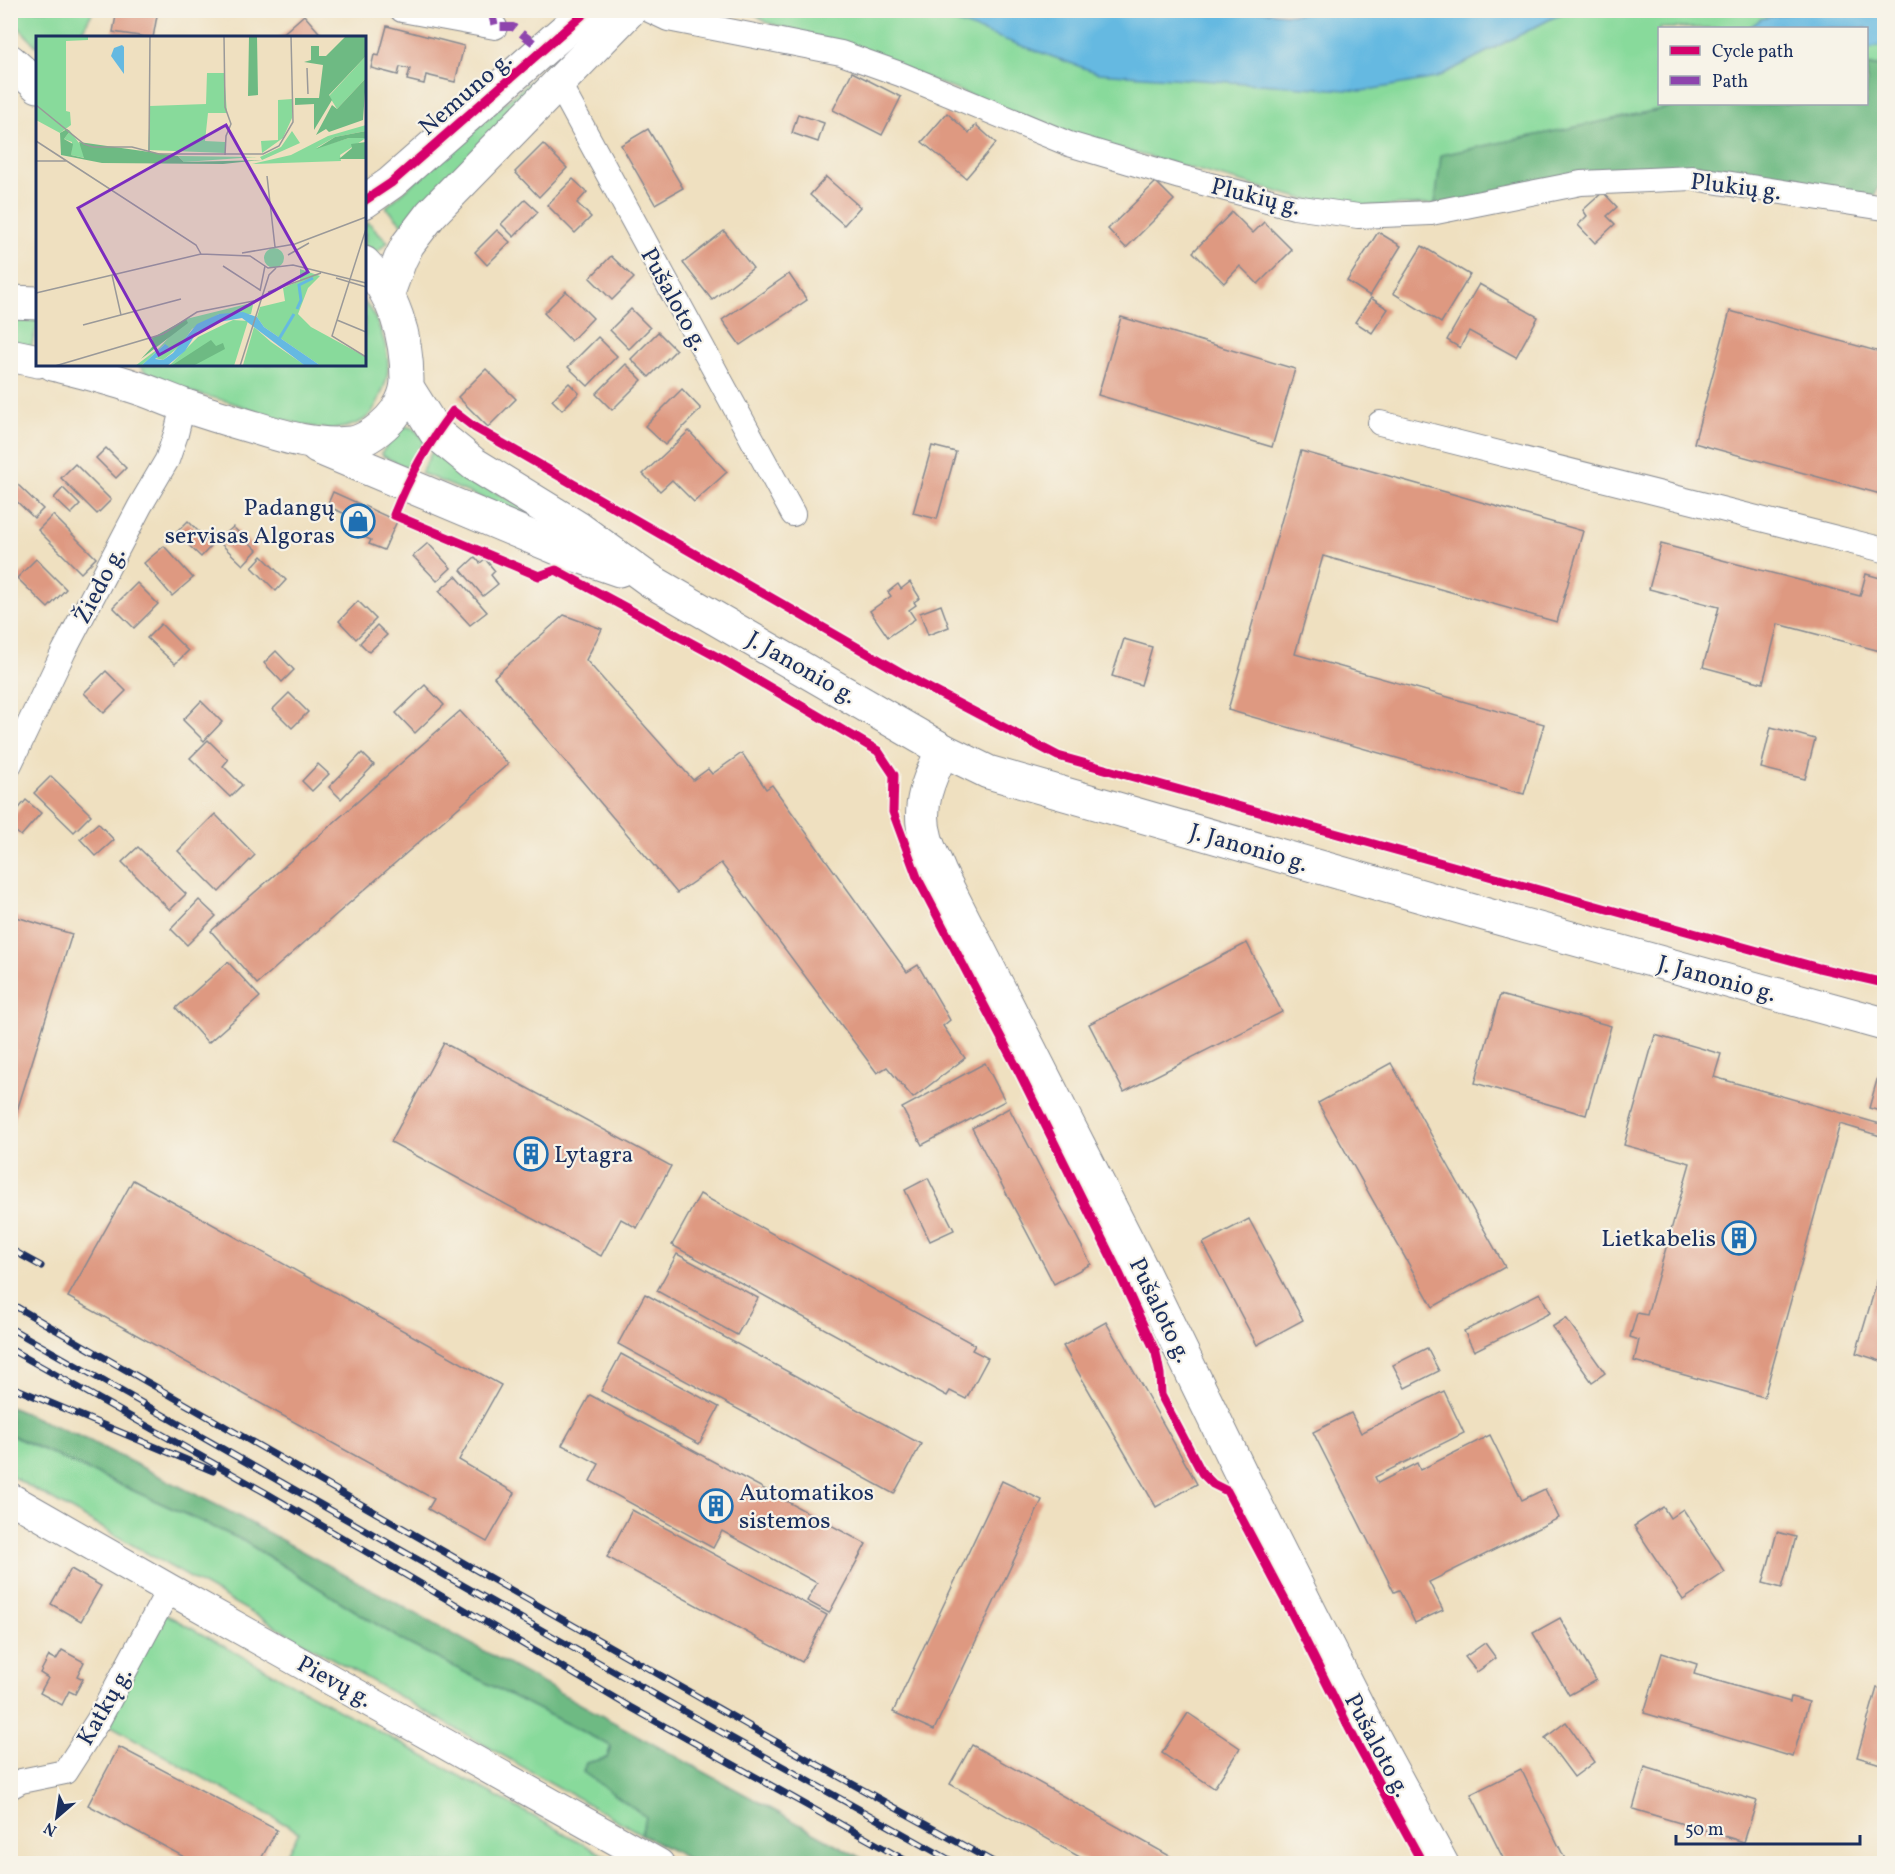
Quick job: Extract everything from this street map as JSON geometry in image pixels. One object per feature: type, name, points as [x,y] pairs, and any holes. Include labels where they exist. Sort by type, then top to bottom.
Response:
[{"type":"main road","name":"Nemuno g.","points":[[366,201],[391,183],[588,10]]},
{"type":"main road","points":[[388,293],[408,244],[431,214],[630,10]]},
{"type":"main road","points":[[10,61],[36,84]]},
{"type":"main road","points":[[65,366],[124,375],[183,405],[304,442],[352,443],[374,433],[393,417],[407,387],[407,368],[402,339],[388,293],[375,273],[366,265]]},
{"type":"main road","points":[[10,302],[36,303]]},
{"type":"main road","points":[[10,355],[36,361]]},
{"type":"main road","name":"J. Janonio g.","points":[[407,387],[436,433],[474,464],[578,528],[651,581],[943,750],[988,772],[1497,918],[1884,1024]]},
{"type":"main road","name":"J. Janonio g.","points":[[304,442],[567,552],[651,581]]},
{"type":"main road","name":"Pušaloto g.","points":[[943,750],[929,777],[922,803],[925,837],[940,873],[1138,1262],[1262,1517],[1365,1720],[1442,1863]]},
{"type":"street","points":[[402,10],[495,27]]},
{"type":"street","name":"Plukių g.","points":[[649,10],[668,19],[841,54],[900,74],[1069,144],[1180,177],[1294,207],[1358,216],[1431,213],[1581,183],[1693,178],[1884,208]]},
{"type":"street","name":"Pušaloto g.","points":[[558,84],[793,514]]},
{"type":"street","name":"Žiedo g.","points":[[10,764],[64,651],[140,506],[167,460],[183,405]]},
{"type":"street","points":[[1380,423],[1884,550]]},
{"type":"street","name":"Pievų g.","points":[[10,1498],[659,1863]]},
{"type":"street","name":"Katkų g.","points":[[10,1787],[21,1781],[65,1772],[99,1719],[169,1589]]},
{"type":"green space","points":[[11,10],[93,10],[80,36],[36,36],[36,46],[11,19]]},
{"type":"green space","points":[[750,11],[930,11],[947,19],[1436,78],[1566,11],[1803,11],[1761,19],[1750,27],[1658,27],[1658,105],[1681,105],[1442,155],[1435,204],[1355,207],[1300,198],[1069,135],[839,43],[768,23]]},
{"type":"green space","points":[[1884,45],[1884,66],[1868,66],[1868,49]]},
{"type":"green space","points":[[563,57],[404,226],[386,207],[552,62]]},
{"type":"green space","points":[[1868,66],[1884,66],[1884,173],[1875,196],[1689,172],[1435,204],[1441,155],[1681,105],[1868,105]]},
{"type":"green space","points":[[368,222],[388,242],[375,253],[366,248]]},
{"type":"green space","points":[[366,304],[381,331],[388,365],[384,387],[373,410],[362,421],[335,429],[288,421],[184,390],[160,382],[140,366],[366,366]]},
{"type":"green space","points":[[10,315],[36,319],[36,330],[31,348],[11,343]]},
{"type":"green space","points":[[403,426],[413,428],[425,440],[409,469],[381,453]]},
{"type":"green space","points":[[433,450],[453,468],[568,534],[421,473]]},
{"type":"green space","points":[[10,1407],[88,1440],[236,1515],[870,1863],[696,1863],[641,1834],[646,1817],[583,1772],[586,1763],[607,1758],[611,1746],[405,1642],[242,1540],[11,1435]]},
{"type":"green space","points":[[10,1435],[242,1540],[405,1642],[611,1746],[607,1758],[586,1763],[583,1772],[647,1817],[641,1834],[11,1476]]},
{"type":"green space","points":[[158,1610],[618,1863],[282,1863],[299,1832],[99,1719]]},
{"type":"water","points":[[1251,10],[1288,14],[1373,10],[1566,11],[1436,78],[1362,91],[1098,73],[930,11]]},
{"type":"water","points":[[1803,10],[1884,11],[1884,45],[1868,49],[1868,27],[1750,27],[1761,19]]},
{"type":"building","points":[[117,10],[158,10],[153,36],[113,32]]},
{"type":"building","points":[[304,15],[322,36],[280,36]]},
{"type":"building","points":[[387,26],[464,46],[455,82],[426,75],[424,84],[407,80],[410,69],[400,67],[398,75],[371,68],[374,55],[379,56]]},
{"type":"building","points":[[852,72],[901,97],[882,135],[833,110]]},
{"type":"building","points":[[947,113],[969,133],[976,125],[996,143],[966,178],[922,142]]},
{"type":"building","points":[[798,114],[824,123],[818,142],[792,133]]},
{"type":"building","points":[[648,129],[683,188],[655,204],[621,145]]},
{"type":"building","points":[[543,144],[567,168],[539,197],[515,172]]},
{"type":"building","points":[[826,177],[860,207],[844,225],[810,195]]},
{"type":"building","points":[[573,179],[587,192],[577,203],[591,217],[575,233],[547,205]]},
{"type":"building","points":[[1156,182],[1174,200],[1126,248],[1108,229]]},
{"type":"building","points":[[1603,192],[1617,207],[1607,216],[1615,224],[1595,243],[1578,225],[1587,216],[1583,210]]},
{"type":"building","points":[[525,200],[538,212],[514,237],[501,224]]},
{"type":"building","points":[[1232,212],[1253,233],[1264,222],[1292,250],[1258,284],[1240,266],[1224,283],[1193,252]]},
{"type":"building","points":[[497,230],[510,242],[487,265],[475,252]]},
{"type":"building","points":[[724,231],[753,268],[712,300],[683,263]]},
{"type":"building","points":[[1378,232],[1401,246],[1370,296],[1347,281]]},
{"type":"building","points":[[1422,246],[1470,275],[1441,323],[1393,293]]},
{"type":"building","points":[[611,256],[634,278],[612,300],[590,278]]},
{"type":"building","points":[[789,274],[807,300],[740,345],[722,320]]},
{"type":"building","points":[[1479,284],[1538,317],[1516,357],[1469,331],[1460,348],[1447,340]]},
{"type":"building","points":[[566,291],[593,318],[571,341],[544,313]]},
{"type":"building","points":[[1371,298],[1388,309],[1372,333],[1355,322]]},
{"type":"building","points":[[631,309],[650,328],[629,349],[610,330]]},
{"type":"building","points":[[1730,311],[1884,353],[1884,495],[1694,443]]},
{"type":"building","points":[[1121,317],[1295,369],[1272,447],[1098,395]]},
{"type":"building","points":[[658,332],[676,350],[649,377],[631,359]]},
{"type":"building","points":[[598,337],[617,356],[588,386],[568,367]]},
{"type":"building","points":[[626,364],[642,380],[612,410],[596,394]]},
{"type":"building","points":[[486,369],[516,399],[488,427],[458,397]]},
{"type":"building","points":[[569,383],[579,393],[562,410],[552,400]]},
{"type":"building","points":[[682,389],[701,409],[665,445],[645,426]]},
{"type":"building","points":[[689,431],[727,472],[694,502],[672,480],[660,491],[643,474]]},
{"type":"building","points":[[932,446],[956,452],[937,519],[913,513]]},
{"type":"building","points":[[106,448],[126,468],[116,478],[96,458]]},
{"type":"building","points":[[1301,451],[1583,531],[1557,622],[1323,556],[1295,654],[1544,724],[1524,794],[1228,710]]},
{"type":"building","points":[[75,464],[111,500],[97,514],[61,478]]},
{"type":"building","points":[[16,483],[43,509],[34,518],[10,495],[10,489]]},
{"type":"building","points":[[63,488],[80,505],[71,514],[54,498]]},
{"type":"building","points":[[333,492],[397,521],[384,550],[369,544],[371,540],[345,528],[350,516],[327,506]]},
{"type":"building","points":[[53,515],[96,558],[81,573],[38,530]]},
{"type":"building","points":[[188,521],[212,545],[201,557],[176,533]]},
{"type":"building","points":[[233,527],[257,550],[243,565],[218,541]]},
{"type":"building","points":[[428,543],[451,568],[437,581],[413,556]]},
{"type":"building","points":[[1661,544],[1860,596],[1866,574],[1884,579],[1884,652],[1778,624],[1763,683],[1703,667],[1719,607],[1649,589]]},
{"type":"building","points":[[164,546],[193,578],[172,596],[144,563]]},
{"type":"building","points":[[262,556],[286,580],[276,591],[252,567]]},
{"type":"building","points":[[475,557],[480,563],[485,559],[495,571],[491,575],[498,584],[483,596],[461,570]]},
{"type":"building","points":[[36,559],[66,589],[48,608],[17,578]]},
{"type":"building","points":[[456,576],[487,612],[470,625],[439,591]]},
{"type":"building","points":[[910,582],[920,598],[909,610],[915,619],[888,637],[870,611],[891,596],[888,592],[898,584],[901,589]]},
{"type":"building","points":[[137,583],[158,604],[134,628],[113,607]]},
{"type":"building","points":[[358,601],[376,619],[356,639],[339,621]]},
{"type":"building","points":[[941,605],[949,627],[928,635],[920,613]]},
{"type":"building","points":[[564,615],[602,629],[586,660],[693,780],[708,769],[712,774],[742,753],[766,789],[772,785],[907,972],[918,965],[950,1020],[943,1026],[965,1058],[913,1098],[887,1067],[877,1073],[721,863],[677,893],[494,677]]},
{"type":"building","points":[[161,624],[188,651],[175,664],[147,638]]},
{"type":"building","points":[[377,625],[387,635],[369,652],[360,643]]},
{"type":"building","points":[[1124,639],[1152,647],[1141,685],[1112,676]]},
{"type":"building","points":[[276,651],[294,670],[282,682],[264,663]]},
{"type":"building","points":[[106,671],[126,691],[104,713],[84,693]]},
{"type":"building","points":[[425,685],[444,705],[415,733],[396,713]]},
{"type":"building","points":[[289,693],[308,712],[292,728],[273,709]]},
{"type":"building","points":[[201,701],[222,722],[204,741],[183,720]]},
{"type":"building","points":[[460,711],[508,764],[257,984],[211,931]]},
{"type":"building","points":[[1771,727],[1815,739],[1805,779],[1761,768]]},
{"type":"building","points":[[208,740],[228,760],[223,766],[242,785],[230,797],[190,758]]},
{"type":"building","points":[[362,753],[374,765],[341,799],[329,787]]},
{"type":"building","points":[[318,764],[329,774],[312,791],[302,781]]},
{"type":"building","points":[[51,776],[91,815],[74,832],[34,793]]},
{"type":"building","points":[[26,800],[41,813],[21,836],[10,827],[10,819]]},
{"type":"building","points":[[215,814],[255,855],[219,892],[178,851]]},
{"type":"building","points":[[98,823],[114,840],[96,856],[80,839]]},
{"type":"building","points":[[138,847],[186,894],[170,910],[122,862]]},
{"type":"building","points":[[199,900],[216,916],[187,945],[171,929]]},
{"type":"building","points":[[10,915],[72,934],[11,1130],[10,1129]]},
{"type":"building","points":[[1247,943],[1282,1012],[1124,1092],[1089,1024]]},
{"type":"building","points":[[228,962],[260,997],[208,1043],[176,1008]]},
{"type":"building","points":[[1500,995],[1611,1026],[1586,1115],[1475,1083]]},
{"type":"building","name":"Lietkabelis","points":[[1655,1035],[1721,1054],[1714,1077],[1884,1125],[1884,1137],[1840,1124],[1764,1397],[1634,1361],[1639,1340],[1630,1337],[1637,1313],[1647,1315],[1690,1163],[1624,1145]]},
{"type":"building","name":"Lytagra","points":[[444,1043],[671,1166],[637,1228],[621,1219],[601,1256],[391,1142]]},
{"type":"building","points":[[985,1063],[1005,1101],[922,1145],[902,1108]]},
{"type":"building","points":[[1391,1063],[1505,1267],[1433,1307],[1318,1103]]},
{"type":"building","points":[[1879,1073],[1884,1074],[1884,1112],[1869,1108]]},
{"type":"building","points":[[1009,1108],[1091,1264],[1054,1284],[972,1128]]},
{"type":"building","points":[[928,1178],[954,1230],[930,1241],[905,1190]]},
{"type":"building","points":[[133,1180],[501,1385],[459,1460],[515,1493],[487,1542],[428,1509],[434,1499],[68,1297]]},
{"type":"building","name":"Lytagra","points":[[700,1194],[975,1345],[972,1350],[988,1358],[966,1399],[950,1391],[947,1396],[672,1245]]},
{"type":"building","points":[[1249,1219],[1303,1320],[1257,1345],[1203,1243]]},
{"type":"building","points":[[677,1254],[758,1298],[737,1335],[657,1291]]},
{"type":"building","points":[[1884,1258],[1884,1362],[1856,1353]]},
{"type":"building","points":[[1540,1293],[1550,1313],[1474,1351],[1464,1331]]},
{"type":"building","points":[[645,1294],[921,1444],[894,1494],[618,1344]]},
{"type":"building","points":[[1566,1318],[1605,1373],[1592,1382],[1552,1327]]},
{"type":"building","points":[[1106,1322],[1197,1484],[1156,1507],[1063,1346]]},
{"type":"building","points":[[1427,1348],[1439,1371],[1405,1388],[1393,1365]]},
{"type":"building","points":[[621,1354],[719,1407],[699,1444],[601,1391]]},
{"type":"building","points":[[1444,1391],[1464,1433],[1375,1477],[1378,1483],[1417,1463],[1420,1470],[1490,1435],[1522,1500],[1545,1489],[1559,1518],[1429,1582],[1443,1610],[1415,1623],[1399,1590],[1394,1592],[1313,1432],[1351,1413],[1361,1433]]},
{"type":"building","name":"Automatikos sistemos","points":[[590,1395],[866,1544],[829,1613],[807,1601],[817,1583],[722,1531],[713,1548],[590,1481],[599,1464],[562,1445]]},
{"type":"building","points":[[1002,1481],[1042,1500],[934,1730],[893,1712]]},
{"type":"building","points":[[1663,1507],[1670,1518],[1683,1509],[1725,1572],[1683,1600],[1634,1526]]},
{"type":"building","name":"Automatikos sistemos","points":[[632,1510],[827,1615],[802,1662],[607,1557]]},
{"type":"building","points":[[1777,1532],[1796,1537],[1782,1588],[1763,1583]]},
{"type":"building","points":[[71,1569],[101,1586],[81,1621],[51,1604]]},
{"type":"building","points":[[1560,1618],[1596,1680],[1569,1695],[1533,1633]]},
{"type":"building","points":[[1485,1643],[1496,1658],[1477,1672],[1465,1657]]},
{"type":"building","points":[[62,1650],[84,1662],[77,1676],[83,1679],[75,1694],[69,1691],[62,1705],[40,1693],[48,1678],[40,1673],[49,1656],[56,1660]]},
{"type":"building","points":[[1662,1653],[1697,1664],[1694,1674],[1790,1702],[1791,1697],[1809,1702],[1793,1757],[1644,1713]]},
{"type":"building","points":[[1877,1688],[1884,1690],[1884,1765],[1857,1757]]},
{"type":"building","points":[[1188,1713],[1240,1748],[1214,1788],[1162,1753]]},
{"type":"building","points":[[1566,1722],[1594,1762],[1574,1777],[1545,1738]]},
{"type":"building","points":[[972,1745],[1184,1864],[1092,1864],[950,1784]]},
{"type":"building","points":[[119,1747],[277,1830],[258,1864],[197,1864],[88,1805]]},
{"type":"building","points":[[1645,1767],[1757,1801],[1744,1842],[1633,1809]]},
{"type":"building","points":[[1521,1769],[1565,1859],[1555,1864],[1506,1864],[1471,1794]]},
{"type":"railway","points":[[10,1249],[41,1266]]},
{"type":"railway","points":[[10,1303],[791,1750],[997,1864]]},
{"type":"railway","points":[[10,1328],[957,1864]]},
{"type":"railway","points":[[10,1349],[268,1494],[630,1707],[912,1864]]},
{"type":"railway","points":[[10,1386],[213,1471]]},
{"type":"marked path","points":[[491,10],[495,27],[513,27],[543,50]]},
{"type":"cycle path","points":[[366,200],[391,183],[588,10]]},
{"type":"cycle path","points":[[1423,1864],[1357,1744],[1227,1491],[1213,1484],[1202,1473],[1161,1395],[1156,1353],[1119,1273],[1020,1074],[917,877],[893,812],[894,775],[878,751],[723,660],[556,570],[539,576],[394,515],[406,487],[435,435],[453,411],[474,427],[921,684],[1058,756],[1819,968],[1884,983]]},
{"type":"place","name":"Padangų servisas Algoras","points":[[358,521]]},
{"type":"place","name":"Lytagra","points":[[531,1154]]},
{"type":"place","name":"Lietkabelis","points":[[1739,1238]]},
{"type":"place","name":"Automatikos sistemos","points":[[716,1506]]}]
